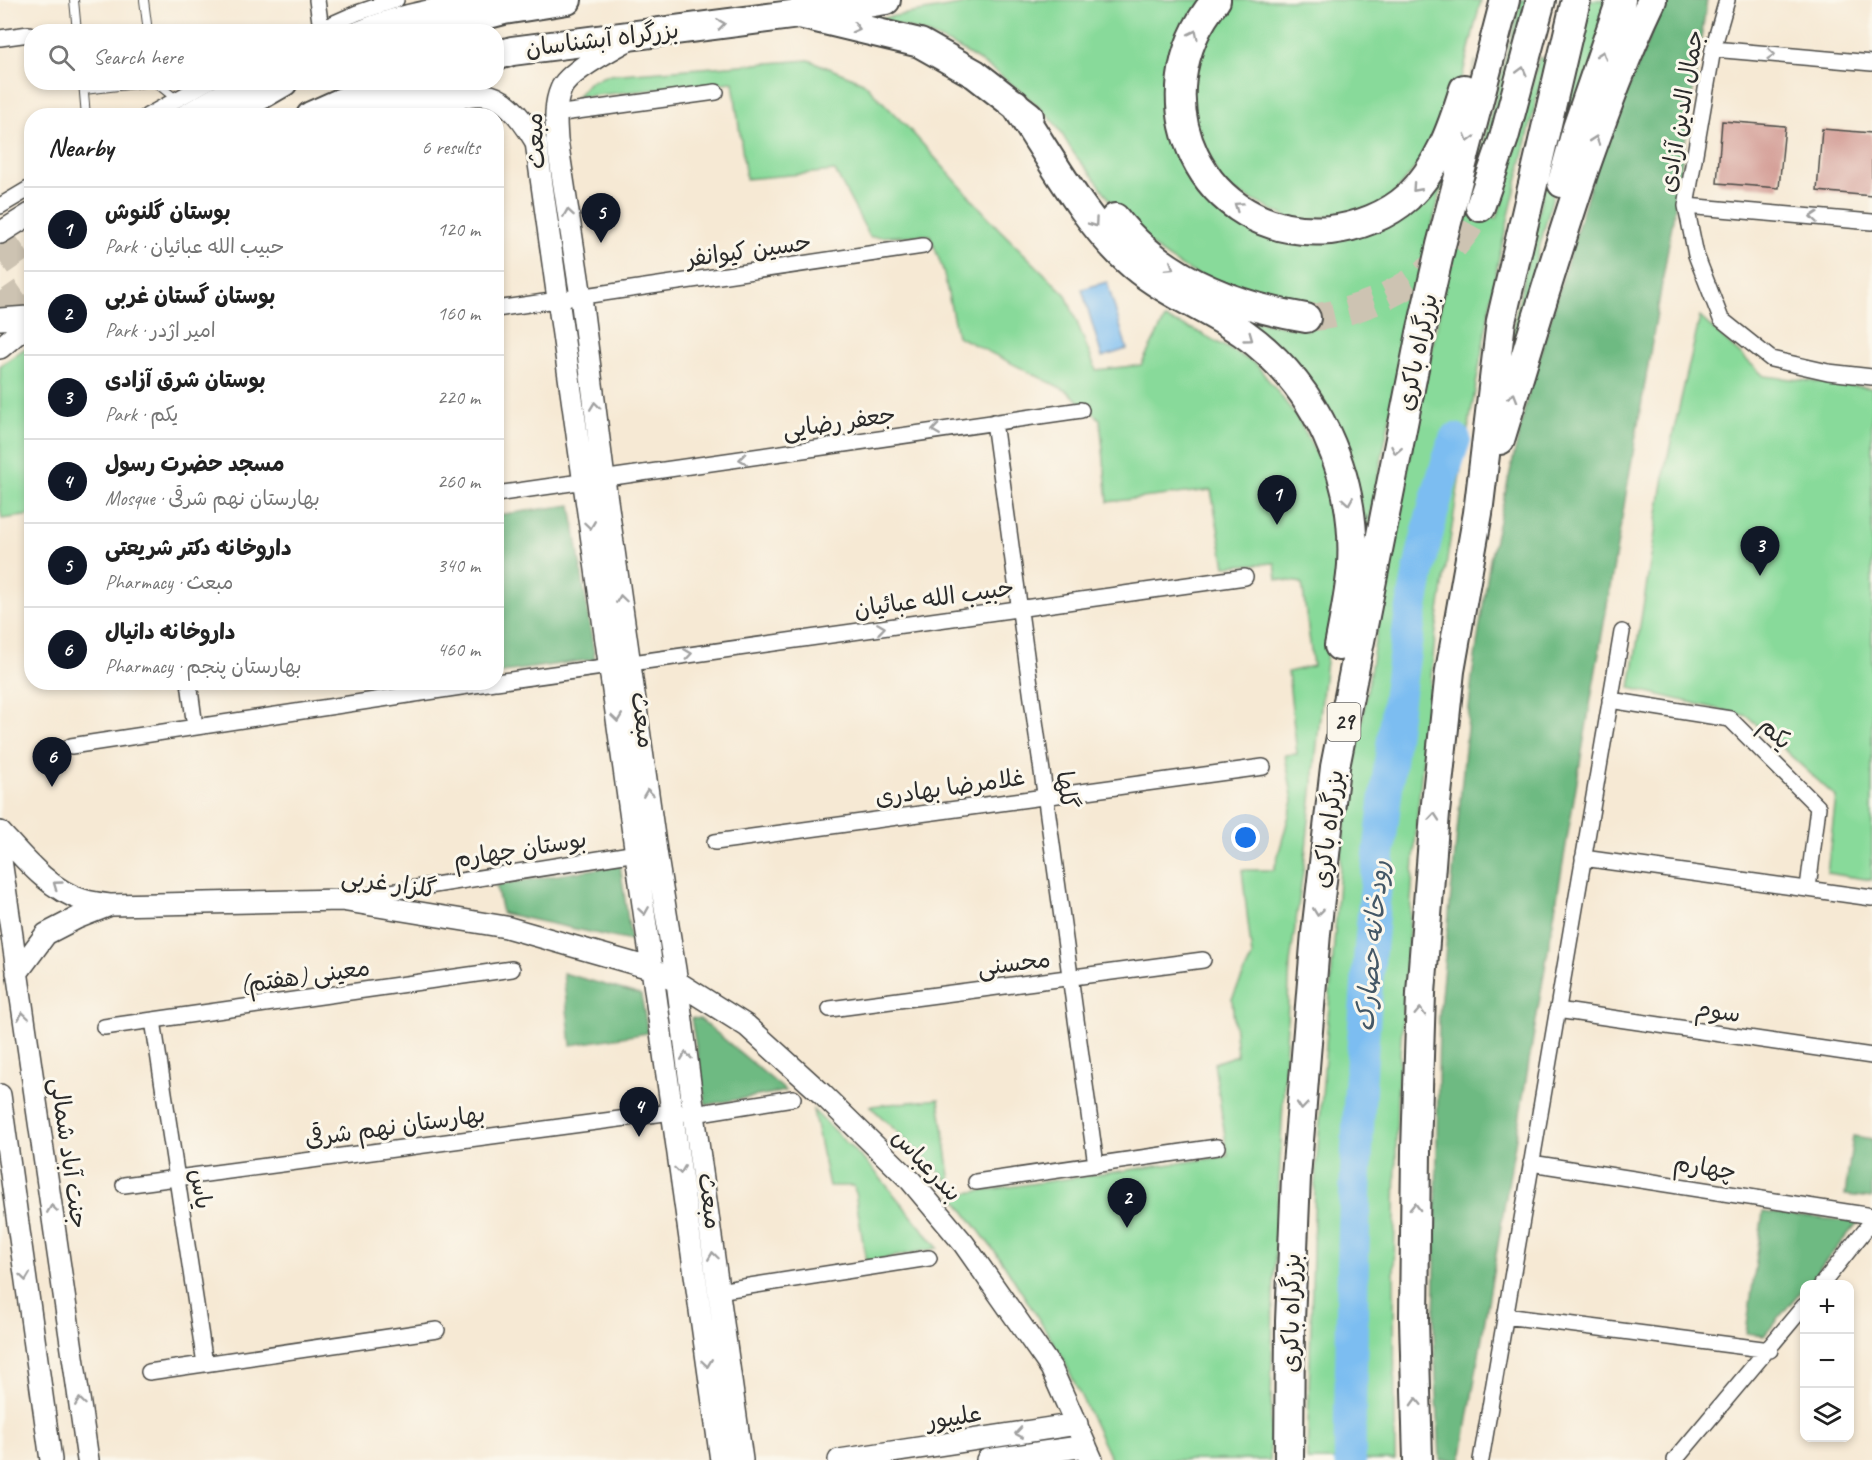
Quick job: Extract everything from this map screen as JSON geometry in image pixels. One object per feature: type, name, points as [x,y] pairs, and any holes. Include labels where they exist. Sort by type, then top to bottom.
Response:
[{"type":"highway","name":"بزرگراه آبشناسان","points":[[450,24],[504,10],[567,0]]},
{"type":"highway","name":"بزرگراه آبشناسان","points":[[504,54],[543,47],[799,14],[886,0]]},
{"type":"highway","points":[[1216,0],[1201,20],[1190,43],[1180,79],[1180,105],[1191,149],[1208,177],[1237,206],[1274,224],[1308,230],[1341,229],[1376,217],[1408,197],[1425,178],[1449,135],[1472,61],[1496,0]]},
{"type":"highway","name":"بزرگراه باکری","points":[[1289,1460],[1290,1321],[1296,1177],[1316,933],[1335,767],[1421,333],[1441,245],[1505,0]]},
{"type":"highway","points":[[1480,207],[1504,138],[1541,0]]},
{"type":"highway","points":[[1418,1460],[1414,1319],[1421,993],[1435,813],[1450,671],[1478,513],[1501,321],[1576,0]]},
{"type":"highway","points":[[1525,355],[1550,229],[1571,150],[1621,0]]},
{"type":"highway","points":[[1478,513],[1556,256],[1609,99],[1652,0]]},
{"type":"highway","points":[[799,14],[920,43],[975,74],[1042,127],[1119,224],[1160,261],[1194,283],[1235,302],[1270,312],[1306,318]]},
{"type":"highway","points":[[238,108],[269,90]]},
{"type":"highway","points":[[329,108],[377,90]]},
{"type":"highway","points":[[1015,104],[1101,232],[1133,265],[1167,290],[1240,331],[1261,346],[1283,368],[1317,413],[1328,434],[1345,482],[1352,527],[1352,566],[1339,651],[1335,767]]},
{"type":"street","points":[[317,0],[317,24]]},
{"type":"street","points":[[331,24],[396,0]]},
{"type":"street","name":"جمال الدین آزادی","points":[[1727,0],[1713,49],[1686,206],[1696,255],[1721,319],[1771,359],[1828,372],[1872,377]]},
{"type":"street","points":[[384,24],[424,12],[471,5],[533,5]]},
{"type":"street","points":[[0,38],[24,35]]},
{"type":"street","name":"مبعث","points":[[594,480],[581,297],[556,140],[555,114],[561,87],[583,67],[636,35]]},
{"type":"street","points":[[504,61],[543,47]]},
{"type":"street","points":[[1713,49],[1872,63]]},
{"type":"street","points":[[180,107],[199,90]]},
{"type":"street","points":[[180,107],[224,90]]},
{"type":"street","points":[[386,108],[427,90]]},
{"type":"street","points":[[555,114],[716,92]]},
{"type":"street","name":"مبعث","points":[[427,108],[455,99],[487,95],[508,105],[526,124],[536,142],[558,301],[594,480],[620,664],[646,852],[653,969],[721,1460]]},
{"type":"street","points":[[0,206],[24,192]]},
{"type":"street","points":[[1686,206],[1872,222]]},
{"type":"street","points":[[0,233],[24,218]]},
{"type":"street","name":"حسین کیوانفر","points":[[504,308],[923,246]]},
{"type":"street","points":[[0,319],[24,318]]},
{"type":"street","points":[[0,336],[24,322]]},
{"type":"street","points":[[0,348],[24,324]]},
{"type":"street","name":"جعفر رضایی","points":[[504,493],[1081,410]]},
{"type":"street","name":"گلها","points":[[994,422],[1096,1165]]},
{"type":"street","name":"حبیب الله عبائیان","points":[[504,681],[1245,577]]},
{"type":"street","points":[[1480,1460],[1622,632]]},
{"type":"street","points":[[190,690],[195,727]]},
{"type":"street","name":"حبیب الله عبائیان","points":[[72,746],[442,690]]},
{"type":"street","name":"یکم","points":[[1610,700],[1730,719],[1818,807],[1808,888]]},
{"type":"street","name":"غلامرضا بهادری","points":[[715,842],[1263,766]]},
{"type":"street","name":"گلزار غربی","points":[[0,832],[37,871],[66,892],[82,900],[111,905],[341,900],[506,927],[653,969]]},
{"type":"street","name":"مبعث","points":[[646,852],[677,981],[742,1460]]},
{"type":"street","name":"بوستان چهارم","points":[[341,900],[646,852]]},
{"type":"street","name":"جنت آباد شمالی","points":[[0,853],[88,1460]]},
{"type":"street","points":[[1583,858],[1872,898]]},
{"type":"street","name":"گلزار غربی","points":[[17,974],[46,934],[77,918],[111,905]]},
{"type":"street","name":"محسنی","points":[[830,1009],[1203,960]]},
{"type":"street","name":"معینی (هفتم)","points":[[104,1027],[512,969]]},
{"type":"street","name":"بندرعباس","points":[[653,969],[677,981],[747,1026],[822,1094],[911,1181],[964,1244],[1045,1359],[1089,1453]]},
{"type":"street","name":"سوم","points":[[1557,1010],[1872,1056]]},
{"type":"street","name":"یاس","points":[[153,1020],[205,1364]]},
{"type":"street","points":[[0,1095],[51,1460]]},
{"type":"street","name":"بهارستان نهم شرقی","points":[[124,1185],[672,1112],[694,1114],[793,1098]]},
{"type":"street","points":[[976,1182],[1217,1147]]},
{"type":"street","name":"چهارم","points":[[1531,1163],[1872,1216]]},
{"type":"street","points":[[1825,1280],[1872,1221]]},
{"type":"street","points":[[718,1291],[929,1258]]},
{"type":"street","points":[[1675,1460],[1770,1350],[1800,1311]]},
{"type":"street","points":[[1505,1316],[1770,1350]]},
{"type":"street","points":[[149,1372],[437,1330]]},
{"type":"street","name":"علیپور","points":[[839,1460],[1077,1424]]},
{"type":"street","name":"علیپور","points":[[987,1460],[1089,1453]]},
{"type":"lane","points":[[74,0],[76,24]]},
{"type":"lane","points":[[144,0],[147,24]]},
{"type":"lane","points":[[83,90],[85,108]]},
{"type":"lane","points":[[162,90],[180,107]]},
{"type":"green space","points":[[989,0],[1207,0],[1188,30],[1175,65],[1172,95],[1175,124],[1185,151],[1199,177],[1218,199],[1242,217],[1268,229],[1297,236],[1333,236],[1360,230],[1394,214],[1417,197],[1430,183],[1446,155],[1458,124],[1476,60],[1430,233],[1397,381],[1344,651],[1359,543],[1351,476],[1343,449],[1316,399],[1278,353],[1260,336],[1235,319],[1167,282],[1146,267],[1109,233],[1044,139],[1116,231],[1169,278],[1202,297],[1255,321],[1309,330],[1311,305],[1254,296],[1201,276],[1176,263],[1132,227],[1075,155],[1053,121],[1017,89],[982,62],[948,43],[877,19]]},
{"type":"green space","points":[[1233,0],[1481,0],[1456,102],[1442,135],[1385,205],[1298,223],[1222,185],[1186,103],[1214,15]]},
{"type":"green space","points":[[1521,0],[1534,0],[1469,210],[1497,219],[1539,57],[1546,60],[1498,262],[1461,469],[1435,638],[1417,818],[1397,1096],[1394,1277],[1395,1460],[1307,1460],[1315,1183],[1342,843],[1389,557],[1445,285]]},
{"type":"green space","points":[[1590,0],[1614,0],[1563,156],[1534,269],[1508,385],[1514,322],[1557,129]]},
{"type":"green space","points":[[1670,0],[1707,0],[1674,213],[1461,1460],[1440,1460],[1434,1336],[1439,1017],[1472,677],[1490,560],[1527,398],[1593,176],[1658,16]]},
{"type":"green space","points":[[809,60],[863,82],[910,130],[999,229],[1066,295],[1096,370],[1141,365],[1165,319],[1197,331],[1256,364],[1297,417],[1329,478],[1341,548],[1325,669],[1305,858],[1290,963],[1273,1301],[1270,1460],[1111,1460],[1062,1356],[1002,1261],[952,1195],[1228,1156],[1214,1063],[1237,1055],[1232,999],[1252,957],[1242,870],[1274,870],[1293,801],[1285,755],[1297,754],[1288,672],[1313,666],[1302,583],[1277,579],[1275,563],[1225,566],[1211,490],[1108,502],[1100,419],[1067,391],[957,336],[943,270],[930,235],[870,237],[835,171],[746,179],[733,82],[576,97],[589,82],[608,75]]},
{"type":"green space","points":[[1700,317],[1764,376],[1872,388],[1872,880],[1827,873],[1836,797],[1747,716],[1630,688],[1666,464]]},
{"type":"green space","points":[[24,349],[24,516],[2,519],[0,507],[0,366]]},
{"type":"green space","points":[[571,505],[595,659],[504,672],[504,514]]},
{"type":"green space","points":[[620,865],[631,941],[502,913],[496,885]]},
{"type":"green space","points":[[563,973],[641,995],[648,1033],[571,1045]]},
{"type":"green space","points":[[691,1018],[700,1019],[786,1091],[706,1105]]},
{"type":"green space","points":[[939,1099],[951,1183],[870,1106]]},
{"type":"green space","points":[[813,1110],[873,1169],[938,1248],[866,1262],[854,1186],[829,1186]]},
{"type":"green space","points":[[1853,1136],[1872,1139],[1872,1198],[1845,1195]]},
{"type":"green space","points":[[1763,1212],[1858,1222],[1810,1280],[1800,1280],[1800,1292],[1764,1336],[1746,1333]]},
{"type":"water","points":[[1107,282],[1127,349],[1102,357],[1082,289]]},
{"type":"building","points":[[1722,121],[1785,126],[1779,188],[1717,183]]},
{"type":"building","points":[[1822,129],[1872,133],[1872,196],[1817,191]]},
{"type":"waterway","name":"رودخانه حصارک","points":[[1350,1460],[1353,1245],[1372,922],[1397,704],[1411,615],[1429,526],[1455,439]]},
{"type":"tunnel","points":[[1306,318],[1350,310],[1393,293],[1413,281],[1449,252],[1465,232],[1480,207]]},
{"type":"tunnel","points":[[0,262],[24,246]]},
{"type":"tunnel","points":[[0,308],[24,292]]},
{"type":"place","name":"داروخانه دکتر شریعتی","points":[[601,243]]},
{"type":"place","name":"بوستان گلنوش","points":[[1277,525]]},
{"type":"place","name":"بوستان شرق آزادی","points":[[1760,576]]},
{"type":"place","name":"داروخانه دانیال","points":[[52,787]]},
{"type":"place","name":"مسجد حضرت رسول","points":[[639,1137]]},
{"type":"place","name":"بوستان گستان غربی","points":[[1127,1228]]}]
